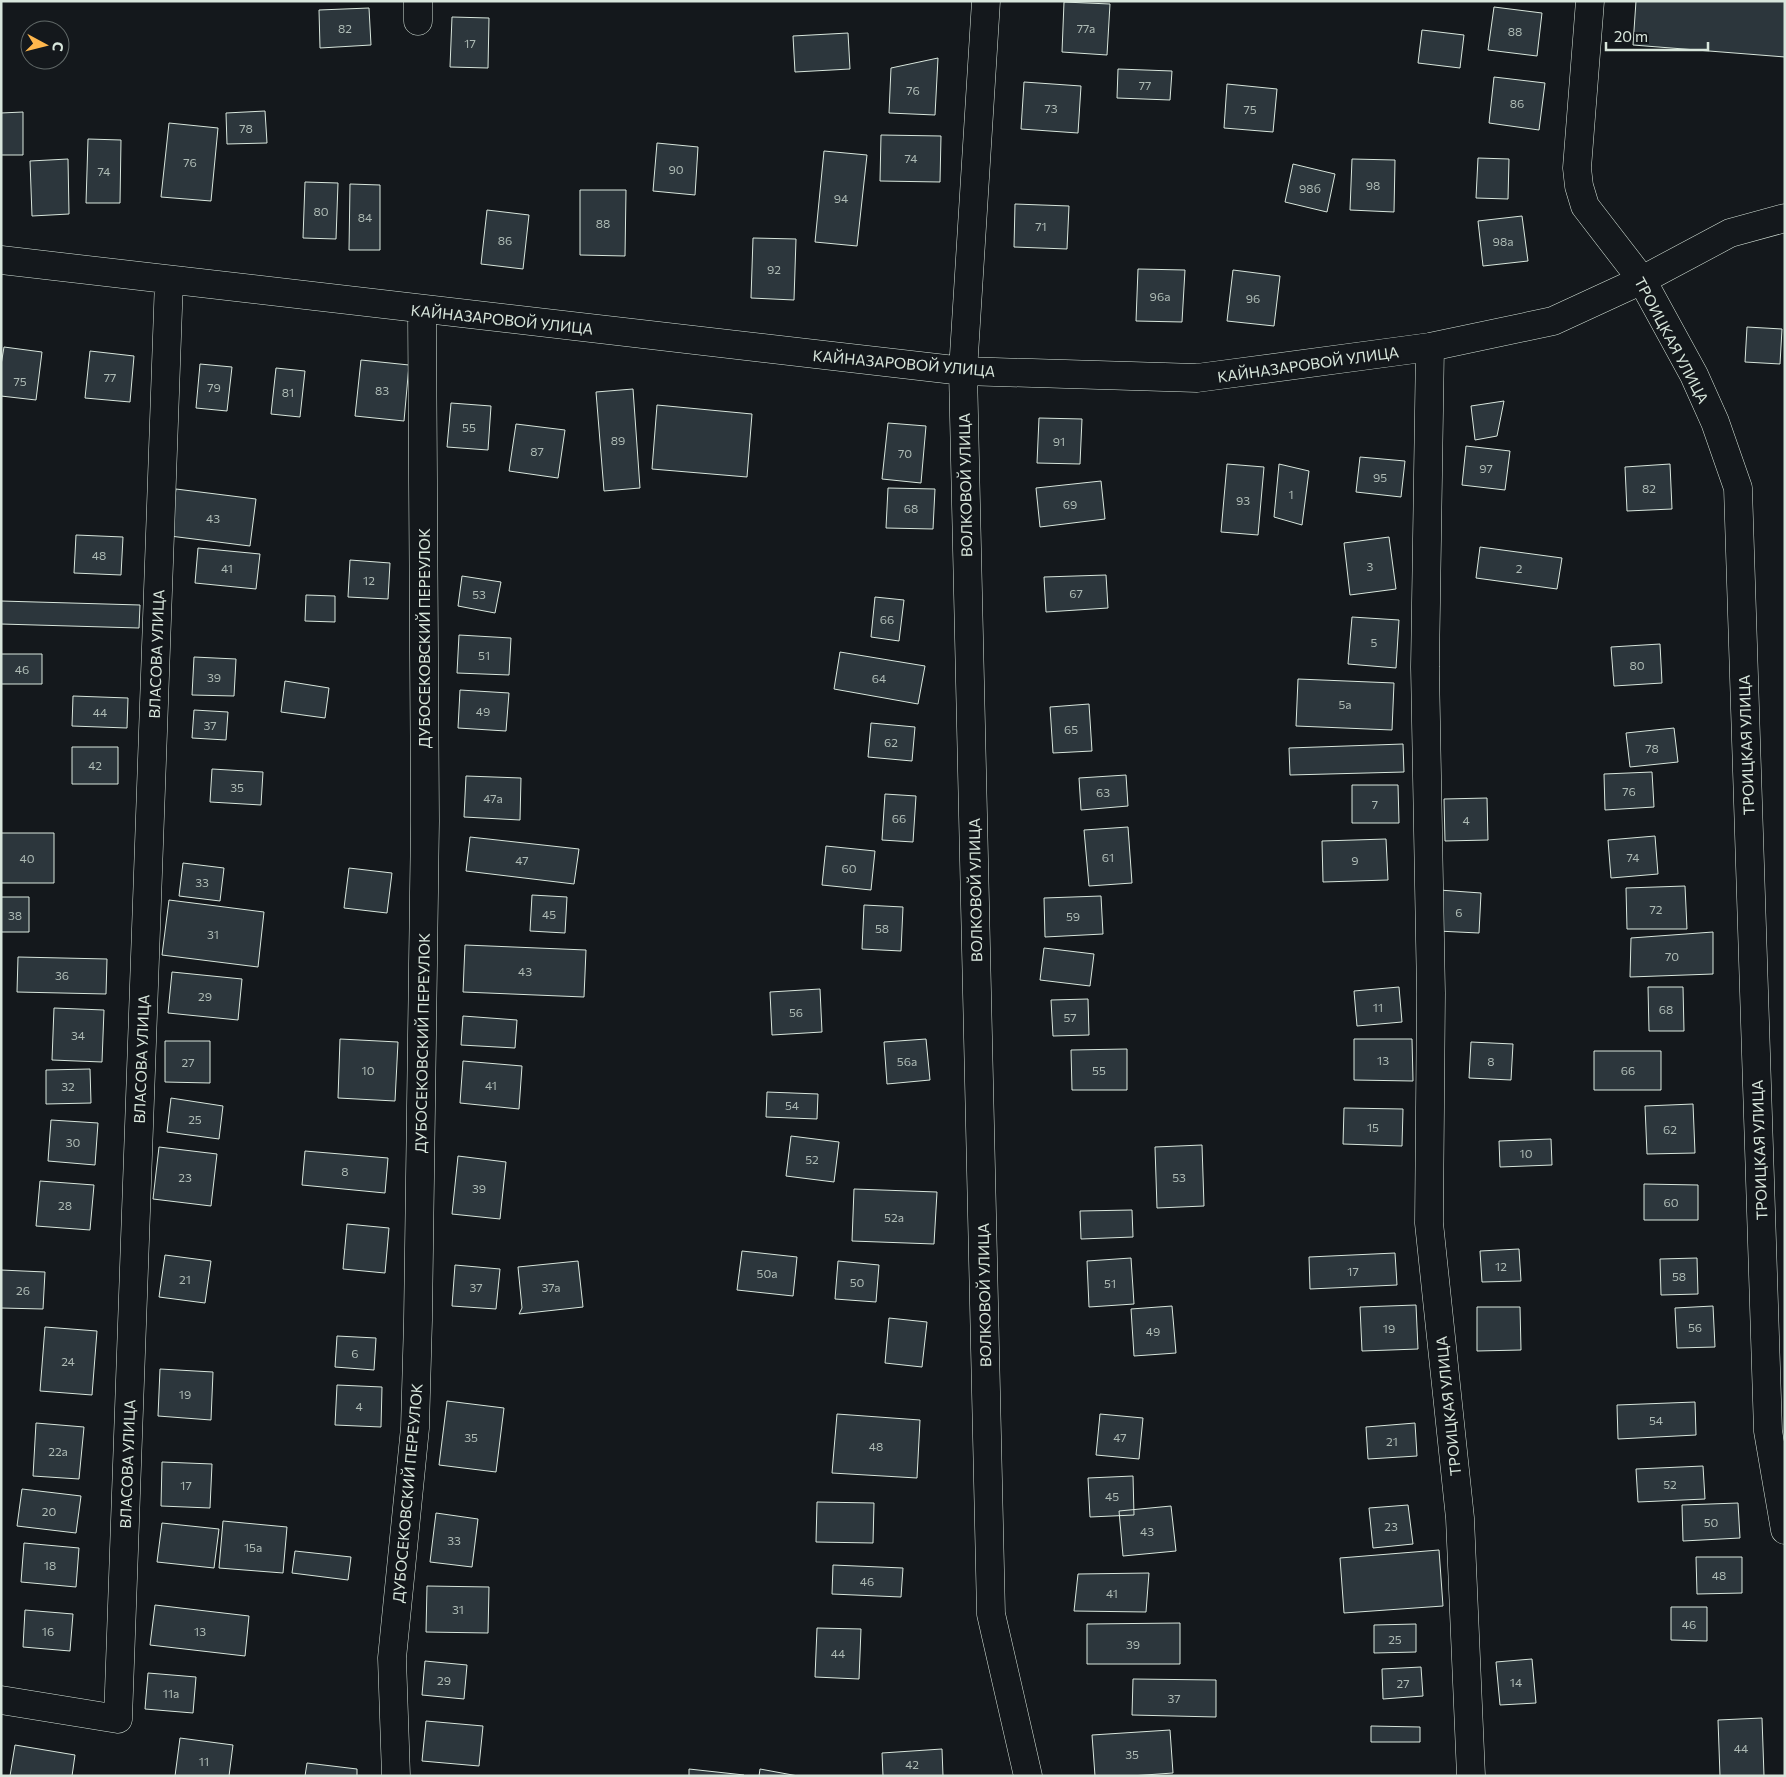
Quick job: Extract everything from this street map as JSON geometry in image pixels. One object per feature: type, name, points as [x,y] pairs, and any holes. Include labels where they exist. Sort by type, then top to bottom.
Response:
[{"type":"street","name":"ВОЛКОВОЙ УЛИЦА","points":[[986,1],[963,371],[992,1614],[1028,1776]]},
{"type":"street","name":"ТРОИЦКАЯ УЛИЦА","points":[[1590,1],[1577,168],[1579,186],[1585,206],[1642,280],[1694,374],[1715,422],[1738,488],[1768,1431],[1785,1530]]},
{"type":"street","name":"КАЙНАЗАРОВОЙ УЛИЦА","points":[[1,260],[963,371],[1197,378],[1430,347],[1553,321],[1642,280],[1730,233],[1785,218]]},
{"type":"street","name":"ВЛАСОВА УЛИЦА","points":[[1,1700],[118,1719],[169,280]]},
{"type":"street","name":"ДУБОСЕКОВСКИЙ ПЕРЕУЛОК","points":[[396,1776],[392,1658],[416,1428],[418,1320],[425,821],[422,310]]},
{"type":"street","name":"ТРОИЦКАЯ УЛИЦА","points":[[1430,347],[1425,668],[1431,993],[1429,1223],[1460,1518],[1471,1776]]},
{"type":"building","points":[[1636,1],[1785,1],[1785,57],[1633,45]]},
{"type":"building","points":[[1064,2],[1110,4],[1107,55],[1062,52]]},
{"type":"building","points":[[1494,7],[1542,13],[1537,56],[1488,50]]},
{"type":"building","points":[[369,8],[371,45],[320,48],[319,10]]},
{"type":"building","points":[[452,17],[489,18],[488,68],[450,67]]},
{"type":"building","points":[[1422,30],[1464,35],[1460,68],[1418,63]]},
{"type":"building","points":[[848,33],[850,69],[795,72],[793,36]]},
{"type":"building","points":[[938,58],[935,115],[889,113],[891,68]]},
{"type":"building","points":[[1118,69],[1172,71],[1170,100],[1117,98]]},
{"type":"building","points":[[1494,77],[1545,83],[1539,130],[1489,123]]},
{"type":"building","points":[[1024,82],[1081,86],[1078,133],[1021,129]]},
{"type":"building","points":[[1227,84],[1277,89],[1273,132],[1224,128]]},
{"type":"building","points":[[265,111],[267,143],[227,144],[226,113]]},
{"type":"building","points":[[23,112],[23,155],[1,155],[1,113]]},
{"type":"building","points":[[169,123],[218,128],[211,201],[161,197]]},
{"type":"building","points":[[881,135],[941,136],[940,182],[880,181]]},
{"type":"building","points":[[88,139],[121,140],[120,203],[86,203]]},
{"type":"building","points":[[657,143],[698,147],[695,195],[653,191]]},
{"type":"building","points":[[824,151],[867,155],[857,246],[815,242]]},
{"type":"building","points":[[1478,158],[1509,159],[1508,199],[1476,198]]},
{"type":"building","points":[[68,159],[69,214],[32,216],[30,161]]},
{"type":"building","points":[[1352,159],[1395,160],[1394,212],[1350,210]]},
{"type":"building","points":[[1293,164],[1335,174],[1327,212],[1285,202]]},
{"type":"building","points":[[305,182],[338,183],[336,239],[303,238]]},
{"type":"building","points":[[350,184],[380,185],[380,250],[349,250]]},
{"type":"building","points":[[580,190],[626,190],[625,256],[580,255]]},
{"type":"building","points":[[1015,204],[1069,206],[1067,249],[1014,247]]},
{"type":"building","points":[[487,210],[529,215],[523,269],[481,264]]},
{"type":"building","points":[[1522,216],[1528,261],[1483,266],[1478,221]]},
{"type":"building","points":[[753,238],[796,239],[794,300],[751,298]]},
{"type":"building","points":[[1138,269],[1185,270],[1182,322],[1136,321]]},
{"type":"building","points":[[1233,270],[1280,276],[1274,326],[1227,321]]},
{"type":"building","points":[[1747,327],[1782,329],[1780,364],[1745,362]]},
{"type":"building","points":[[4,347],[42,352],[36,400],[1,396],[1,365]]},
{"type":"building","points":[[90,351],[134,356],[130,402],[85,398]]},
{"type":"building","points":[[361,360],[409,365],[404,421],[355,416]]},
{"type":"building","points":[[200,364],[232,367],[227,411],[196,408]]},
{"type":"building","points":[[276,368],[305,371],[300,417],[271,414]]},
{"type":"building","points":[[633,389],[640,488],[604,491],[596,392]]},
{"type":"building","points":[[1504,401],[1497,436],[1475,440],[1471,406]]},
{"type":"building","points":[[451,403],[491,406],[488,450],[447,447]]},
{"type":"building","points":[[657,405],[752,414],[747,477],[652,469]]},
{"type":"building","points":[[1039,418],[1082,419],[1080,464],[1037,463]]},
{"type":"building","points":[[888,423],[926,426],[921,483],[882,479]]},
{"type":"building","points":[[516,424],[565,430],[558,478],[509,471]]},
{"type":"building","points":[[1466,446],[1510,451],[1505,490],[1462,485]]},
{"type":"building","points":[[1360,457],[1405,461],[1401,497],[1356,492]]},
{"type":"building","points":[[1227,464],[1264,467],[1258,535],[1221,532]]},
{"type":"building","points":[[1279,464],[1309,471],[1302,525],[1274,517]]},
{"type":"building","points":[[1670,464],[1672,509],[1627,511],[1625,467]]},
{"type":"building","points":[[1101,481],[1105,519],[1040,527],[1036,488]]},
{"type":"building","points":[[888,488],[935,489],[933,529],[886,528]]},
{"type":"building","points":[[176,489],[256,499],[250,546],[170,536]]},
{"type":"building","points":[[76,535],[123,537],[121,575],[74,573]]},
{"type":"building","points":[[1389,537],[1396,589],[1350,595],[1344,543]]},
{"type":"building","points":[[1480,547],[1562,558],[1557,589],[1476,578]]},
{"type":"building","points":[[198,548],[260,554],[256,589],[195,583]]},
{"type":"building","points":[[350,560],[390,563],[388,599],[348,597]]},
{"type":"building","points":[[1106,575],[1108,608],[1046,612],[1044,577]]},
{"type":"building","points":[[462,576],[501,582],[495,613],[458,606]]},
{"type":"building","points":[[306,595],[335,596],[335,622],[305,621]]},
{"type":"building","points":[[875,597],[904,600],[899,641],[871,637]]},
{"type":"building","points":[[1,601],[140,605],[139,628],[1,624]]},
{"type":"building","points":[[1352,617],[1399,620],[1396,668],[1348,664]]},
{"type":"building","points":[[459,635],[511,638],[509,675],[457,673]]},
{"type":"building","points":[[1660,644],[1662,683],[1614,686],[1611,647]]},
{"type":"building","points":[[840,652],[925,666],[918,704],[834,689]]},
{"type":"building","points":[[1,654],[42,654],[42,684],[1,684]]},
{"type":"building","points":[[194,657],[236,659],[234,696],[192,695]]},
{"type":"building","points":[[1298,679],[1394,683],[1392,730],[1296,726]]},
{"type":"building","points":[[285,681],[329,688],[325,718],[281,712]]},
{"type":"building","points":[[460,690],[509,693],[506,731],[458,728]]},
{"type":"building","points":[[73,696],[128,698],[127,728],[72,726]]},
{"type":"building","points":[[1089,704],[1092,751],[1053,753],[1050,707]]},
{"type":"building","points":[[194,710],[228,712],[226,740],[192,738]]},
{"type":"building","points":[[871,723],[915,727],[912,761],[868,757]]},
{"type":"building","points":[[1674,728],[1678,762],[1630,767],[1626,733]]},
{"type":"building","points":[[1403,744],[1404,772],[1290,775],[1289,748]]},
{"type":"building","points":[[72,747],[118,747],[118,784],[72,784]]},
{"type":"building","points":[[212,769],[263,772],[261,805],[210,802]]},
{"type":"building","points":[[1652,772],[1654,807],[1605,810],[1604,774]]},
{"type":"building","points":[[1126,775],[1128,806],[1081,810],[1079,778]]},
{"type":"building","points":[[466,776],[521,778],[520,820],[464,817]]},
{"type":"building","points":[[1352,785],[1398,785],[1399,823],[1352,823]]},
{"type":"building","points":[[885,794],[916,796],[913,842],[882,840]]},
{"type":"building","points":[[1487,798],[1488,840],[1445,841],[1444,799]]},
{"type":"building","points":[[1128,827],[1132,883],[1089,886],[1084,830]]},
{"type":"building","points":[[1,833],[54,833],[54,883],[1,883]]},
{"type":"building","points":[[1655,836],[1658,874],[1611,878],[1608,840]]},
{"type":"building","points":[[470,837],[579,849],[574,884],[466,871]]},
{"type":"building","points":[[1386,839],[1388,880],[1323,882],[1322,841]]},
{"type":"building","points":[[826,846],[875,851],[871,890],[822,885]]},
{"type":"building","points":[[183,863],[224,868],[220,901],[179,896]]},
{"type":"building","points":[[349,868],[392,873],[387,913],[344,908]]},
{"type":"building","points":[[1685,886],[1687,929],[1627,929],[1626,888]]},
{"type":"building","points":[[1439,890],[1481,893],[1479,933],[1437,931]]},
{"type":"building","points":[[532,895],[567,897],[565,933],[530,931]]},
{"type":"building","points":[[1101,896],[1103,934],[1045,937],[1044,898]]},
{"type":"building","points":[[1,897],[29,897],[29,932],[1,932]]},
{"type":"building","points":[[169,900],[264,912],[258,967],[162,955]]},
{"type":"building","points":[[864,905],[903,907],[901,951],[862,949]]},
{"type":"building","points":[[1713,932],[1713,974],[1630,977],[1631,938]]},
{"type":"building","points":[[465,945],[586,950],[584,997],[463,992]]},
{"type":"building","points":[[1044,948],[1094,954],[1090,986],[1040,980]]},
{"type":"building","points":[[18,957],[107,959],[106,994],[17,992]]},
{"type":"building","points":[[172,972],[242,979],[238,1020],[168,1013]]},
{"type":"building","points":[[1399,987],[1402,1022],[1357,1026],[1354,991]]},
{"type":"building","points":[[1648,987],[1683,987],[1684,1031],[1649,1031]]},
{"type":"building","points":[[820,989],[822,1032],[772,1035],[770,992]]},
{"type":"building","points":[[1088,999],[1089,1035],[1053,1036],[1051,1000]]},
{"type":"building","points":[[54,1008],[104,1010],[102,1062],[52,1060]]},
{"type":"building","points":[[463,1016],[517,1020],[515,1048],[461,1045]]},
{"type":"building","points":[[340,1039],[398,1042],[395,1101],[338,1098]]},
{"type":"building","points":[[926,1039],[930,1080],[887,1084],[884,1042]]},
{"type":"building","points":[[1354,1039],[1412,1039],[1413,1081],[1354,1080]]},
{"type":"building","points":[[165,1041],[210,1041],[210,1083],[165,1082]]},
{"type":"building","points":[[1471,1042],[1513,1044],[1511,1080],[1469,1078]]},
{"type":"building","points":[[1127,1049],[1127,1090],[1072,1090],[1071,1050]]},
{"type":"building","points":[[1594,1051],[1661,1051],[1661,1090],[1594,1090]]},
{"type":"building","points":[[463,1061],[522,1066],[519,1109],[460,1103]]},
{"type":"building","points":[[90,1069],[91,1103],[46,1104],[46,1070]]},
{"type":"building","points":[[767,1092],[818,1094],[817,1119],[766,1117]]},
{"type":"building","points":[[171,1098],[223,1106],[219,1139],[167,1132]]},
{"type":"building","points":[[1693,1104],[1695,1153],[1647,1154],[1645,1106]]},
{"type":"building","points":[[1344,1108],[1403,1109],[1402,1146],[1343,1144]]},
{"type":"building","points":[[51,1120],[98,1123],[95,1165],[48,1161]]},
{"type":"building","points":[[791,1136],[839,1142],[834,1182],[786,1176]]},
{"type":"building","points":[[1551,1139],[1552,1165],[1500,1167],[1499,1141]]},
{"type":"building","points":[[1202,1145],[1204,1206],[1157,1208],[1155,1147]]},
{"type":"building","points":[[159,1147],[217,1154],[211,1206],[153,1199]]},
{"type":"building","points":[[305,1151],[388,1158],[385,1193],[302,1185]]},
{"type":"building","points":[[458,1156],[506,1162],[500,1219],[452,1214]]},
{"type":"building","points":[[40,1181],[94,1185],[90,1230],[36,1226]]},
{"type":"building","points":[[1644,1184],[1698,1185],[1698,1220],[1644,1220]]},
{"type":"building","points":[[854,1189],[937,1192],[934,1244],[852,1241]]},
{"type":"building","points":[[1132,1210],[1133,1237],[1081,1239],[1080,1211]]},
{"type":"building","points":[[347,1224],[389,1228],[385,1273],[343,1269]]},
{"type":"building","points":[[1519,1249],[1521,1281],[1482,1282],[1480,1251]]},
{"type":"building","points":[[742,1251],[797,1257],[793,1296],[737,1290]]},
{"type":"building","points":[[1395,1253],[1397,1285],[1310,1289],[1309,1257]]},
{"type":"building","points":[[165,1255],[211,1261],[205,1303],[159,1297]]},
{"type":"building","points":[[1131,1258],[1134,1304],[1089,1307],[1087,1261]]},
{"type":"building","points":[[1697,1258],[1698,1294],[1661,1295],[1660,1259]]},
{"type":"building","points":[[578,1261],[583,1307],[519,1314],[522,1308],[518,1267]]},
{"type":"building","points":[[838,1261],[879,1265],[876,1302],[835,1299]]},
{"type":"building","points":[[455,1265],[500,1269],[496,1309],[452,1306]]},
{"type":"building","points":[[1,1270],[45,1272],[43,1309],[1,1308]]},
{"type":"building","points":[[1416,1305],[1418,1349],[1362,1351],[1360,1307]]},
{"type":"building","points":[[1172,1306],[1176,1353],[1134,1356],[1131,1309]]},
{"type":"building","points":[[1713,1306],[1715,1347],[1677,1348],[1675,1308]]},
{"type":"building","points":[[1477,1307],[1520,1307],[1521,1350],[1477,1351]]},
{"type":"building","points":[[889,1318],[927,1322],[922,1367],[885,1363]]},
{"type":"building","points":[[45,1327],[97,1331],[92,1395],[40,1391]]},
{"type":"building","points":[[337,1336],[376,1338],[374,1370],[335,1367]]},
{"type":"building","points":[[160,1369],[213,1372],[211,1420],[158,1416]]},
{"type":"building","points":[[337,1385],[382,1387],[381,1427],[335,1425]]},
{"type":"building","points":[[447,1401],[504,1408],[496,1472],[439,1465]]},
{"type":"building","points":[[1695,1402],[1696,1435],[1618,1439],[1617,1405]]},
{"type":"building","points":[[837,1414],[920,1420],[917,1478],[832,1473]]},
{"type":"building","points":[[1100,1414],[1143,1418],[1139,1459],[1096,1455]]},
{"type":"building","points":[[36,1423],[84,1427],[79,1479],[33,1476]]},
{"type":"building","points":[[1415,1423],[1417,1456],[1368,1459],[1366,1427]]},
{"type":"building","points":[[162,1462],[212,1464],[210,1508],[161,1506]]},
{"type":"building","points":[[1703,1466],[1705,1499],[1638,1502],[1636,1469]]},
{"type":"building","points":[[1133,1476],[1134,1515],[1090,1517],[1088,1478]]},
{"type":"building","points":[[22,1489],[81,1496],[76,1533],[17,1526]]},
{"type":"building","points":[[817,1502],[874,1503],[873,1543],[816,1542]]},
{"type":"building","points":[[1738,1503],[1740,1538],[1683,1541],[1682,1505]]},
{"type":"building","points":[[1408,1505],[1413,1544],[1373,1548],[1369,1508]]},
{"type":"building","points":[[1171,1506],[1176,1551],[1123,1556],[1119,1511]]},
{"type":"building","points":[[436,1513],[478,1519],[472,1567],[430,1562]]},
{"type":"building","points":[[223,1521],[287,1527],[283,1573],[219,1568]]},
{"type":"building","points":[[162,1523],[219,1529],[214,1568],[157,1562]]},
{"type":"building","points":[[24,1543],[79,1548],[76,1587],[21,1582]]},
{"type":"building","points":[[1439,1550],[1443,1606],[1344,1613],[1340,1558]]},
{"type":"building","points":[[295,1551],[351,1557],[348,1580],[292,1573]]},
{"type":"building","points":[[1696,1557],[1742,1557],[1742,1593],[1697,1594]]},
{"type":"building","points":[[833,1565],[903,1568],[901,1597],[832,1594]]},
{"type":"building","points":[[1149,1573],[1146,1612],[1074,1611],[1078,1574]]},
{"type":"building","points":[[427,1586],[489,1587],[488,1633],[426,1632]]},
{"type":"building","points":[[155,1605],[249,1616],[245,1656],[150,1645]]},
{"type":"building","points":[[1671,1607],[1707,1607],[1707,1641],[1671,1640]]},
{"type":"building","points":[[25,1610],[73,1614],[70,1651],[23,1647]]},
{"type":"building","points":[[1180,1623],[1180,1664],[1087,1664],[1087,1624]]},
{"type":"building","points":[[1416,1624],[1416,1652],[1374,1653],[1374,1625]]},
{"type":"building","points":[[817,1628],[861,1629],[859,1679],[815,1677]]},
{"type":"building","points":[[1532,1659],[1536,1703],[1500,1705],[1496,1662]]},
{"type":"building","points":[[425,1661],[467,1665],[464,1699],[422,1695]]},
{"type":"building","points":[[1421,1667],[1423,1696],[1383,1699],[1382,1669]]},
{"type":"building","points":[[148,1673],[196,1677],[193,1713],[145,1709]]},
{"type":"building","points":[[1133,1679],[1216,1680],[1216,1717],[1132,1715]]},
{"type":"building","points":[[1762,1718],[1764,1776],[1720,1776],[1718,1720]]},
{"type":"building","points":[[426,1721],[483,1726],[479,1766],[422,1761]]},
{"type":"building","points":[[1371,1726],[1420,1727],[1420,1742],[1371,1742]]},
{"type":"building","points":[[1170,1730],[1173,1773],[1095,1776],[1092,1735]]},
{"type":"building","points":[[180,1738],[233,1745],[229,1776],[175,1776]]},
{"type":"building","points":[[15,1745],[75,1755],[72,1776],[10,1776]]},
{"type":"building","points":[[942,1749],[943,1776],[883,1776],[882,1753]]},
{"type":"building","points":[[307,1763],[357,1769],[357,1776],[305,1776]]},
{"type":"building","points":[[689,1769],[744,1775],[744,1776],[689,1776]]},
{"type":"building","points":[[760,1769],[798,1776],[759,1776]]}]
